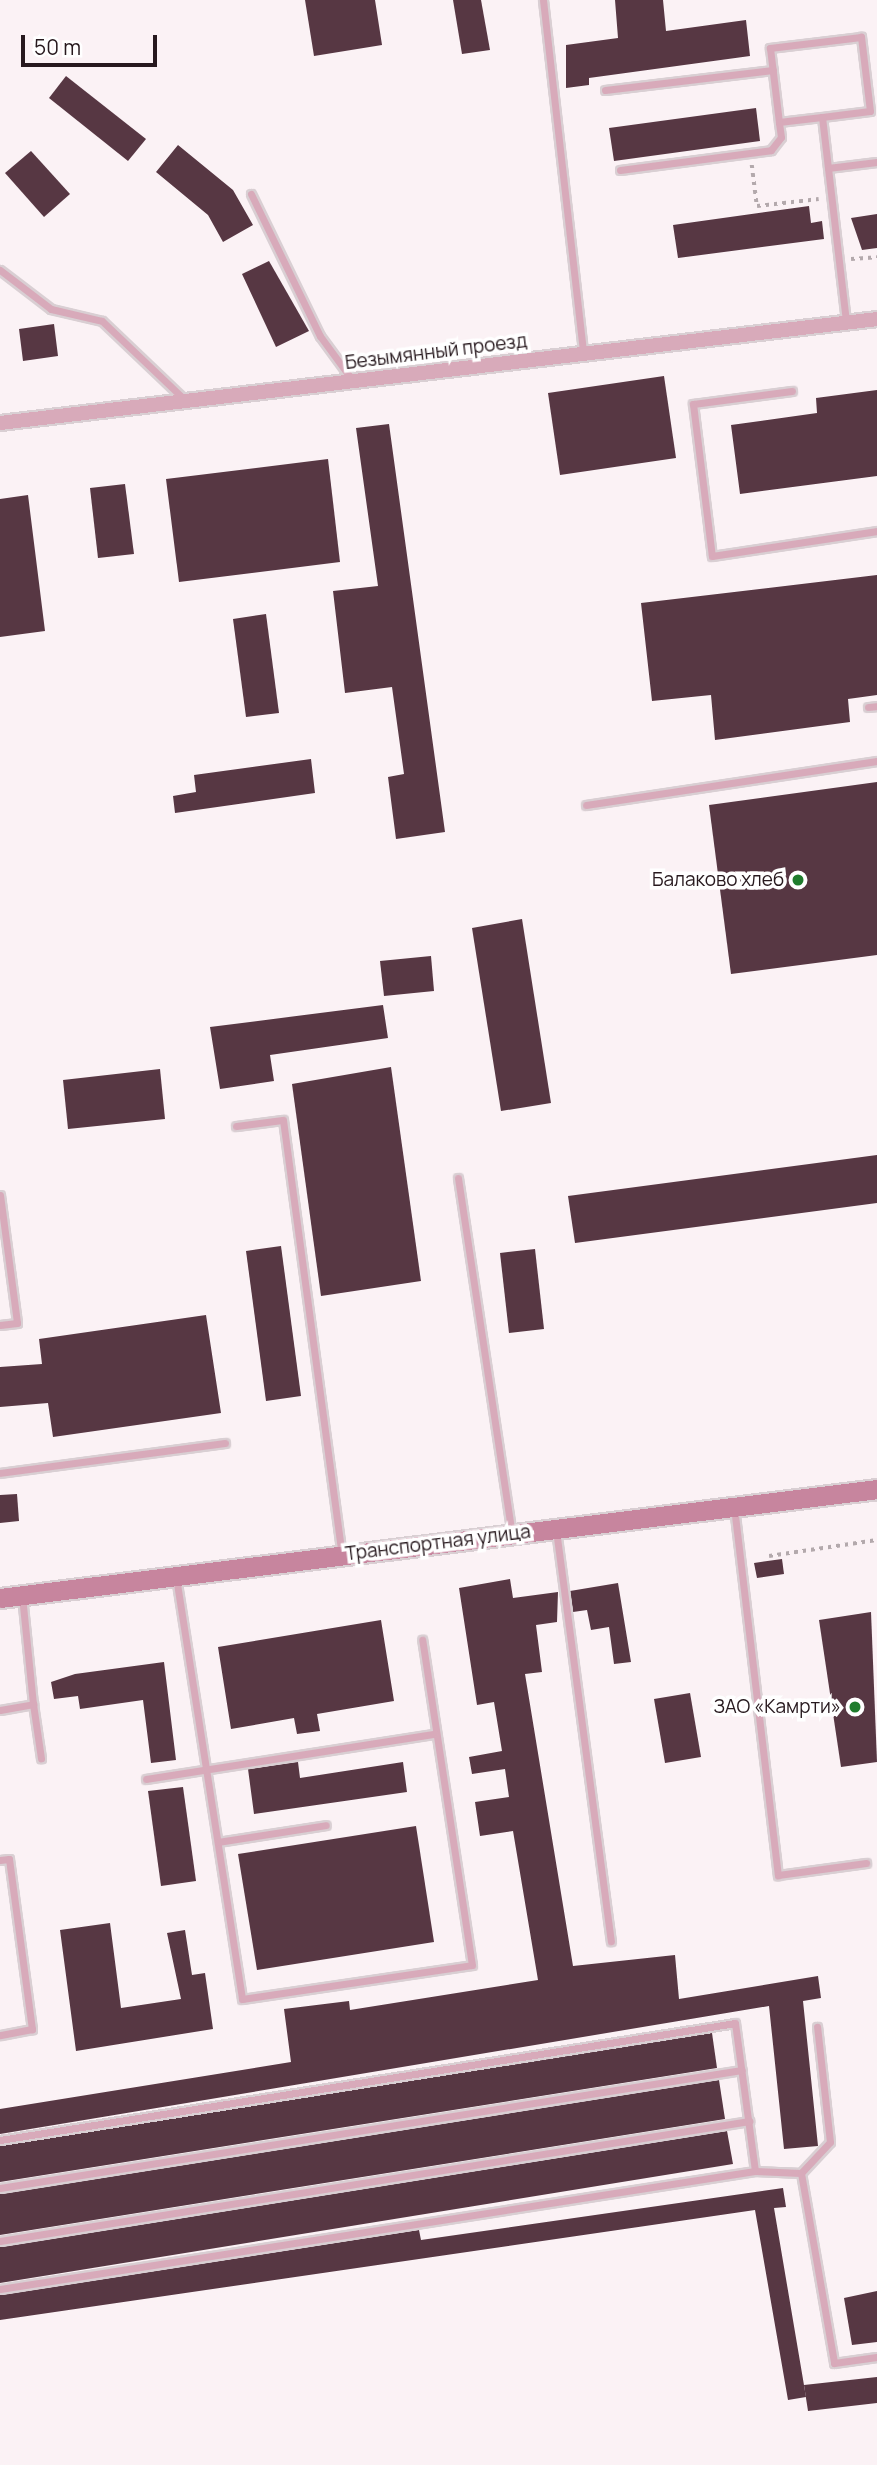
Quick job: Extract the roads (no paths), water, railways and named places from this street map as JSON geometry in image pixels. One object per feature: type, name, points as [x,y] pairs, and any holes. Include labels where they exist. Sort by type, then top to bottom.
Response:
[{"type":"main road","name":"Транспортная улица","points":[[0,1598],[877,1489]]},
{"type":"street","name":"Безымянный проезд","points":[[0,424],[877,319]]},
{"type":"lane","points":[[543,0],[583,354]]},
{"type":"lane","points":[[620,170],[771,150],[780,137],[770,47],[861,37],[870,111],[779,122]]},
{"type":"lane","points":[[605,90],[773,71]]},
{"type":"lane","points":[[822,117],[846,323]]},
{"type":"lane","points":[[828,168],[877,162]]},
{"type":"lane","points":[[251,194],[320,336],[354,382]]},
{"type":"lane","points":[[0,270],[51,309],[102,321],[187,401]]},
{"type":"lane","points":[[792,391],[693,404],[712,556],[877,531]]},
{"type":"lane","points":[[586,805],[877,761]]},
{"type":"lane","points":[[236,1126],[283,1120],[342,1555]]},
{"type":"lane","points":[[458,1178],[512,1534]]},
{"type":"lane","points":[[0,1195],[17,1323],[0,1325]]},
{"type":"lane","points":[[0,1473],[225,1443]]},
{"type":"lane","points":[[734,1507],[778,1875],[866,1863]]},
{"type":"lane","points":[[556,1529],[611,1941]]},
{"type":"lane","points":[[176,1576],[242,1999],[472,1965],[422,1640]]},
{"type":"lane","points":[[22,1595],[41,1758]]},
{"type":"lane","points":[[0,1710],[33,1704]]},
{"type":"lane","points":[[146,1779],[435,1734]]},
{"type":"lane","points":[[218,1842],[326,1825]]},
{"type":"lane","points":[[0,1860],[9,1859],[32,2029],[0,2035]]},
{"type":"lane","points":[[0,2140],[735,2023],[755,2171]]},
{"type":"lane","points":[[0,2289],[755,2171],[801,2173],[830,2142],[817,2027]]},
{"type":"lane","points":[[0,2188],[742,2070]]},
{"type":"lane","points":[[0,2241],[750,2121]]},
{"type":"lane","points":[[801,2173],[834,2363],[877,2357]]},
{"type":"place","name":"Балаково хлеб","points":[[798,880]]},
{"type":"place","name":"ЗАО «Камрти»","points":[[855,1707]]}]
